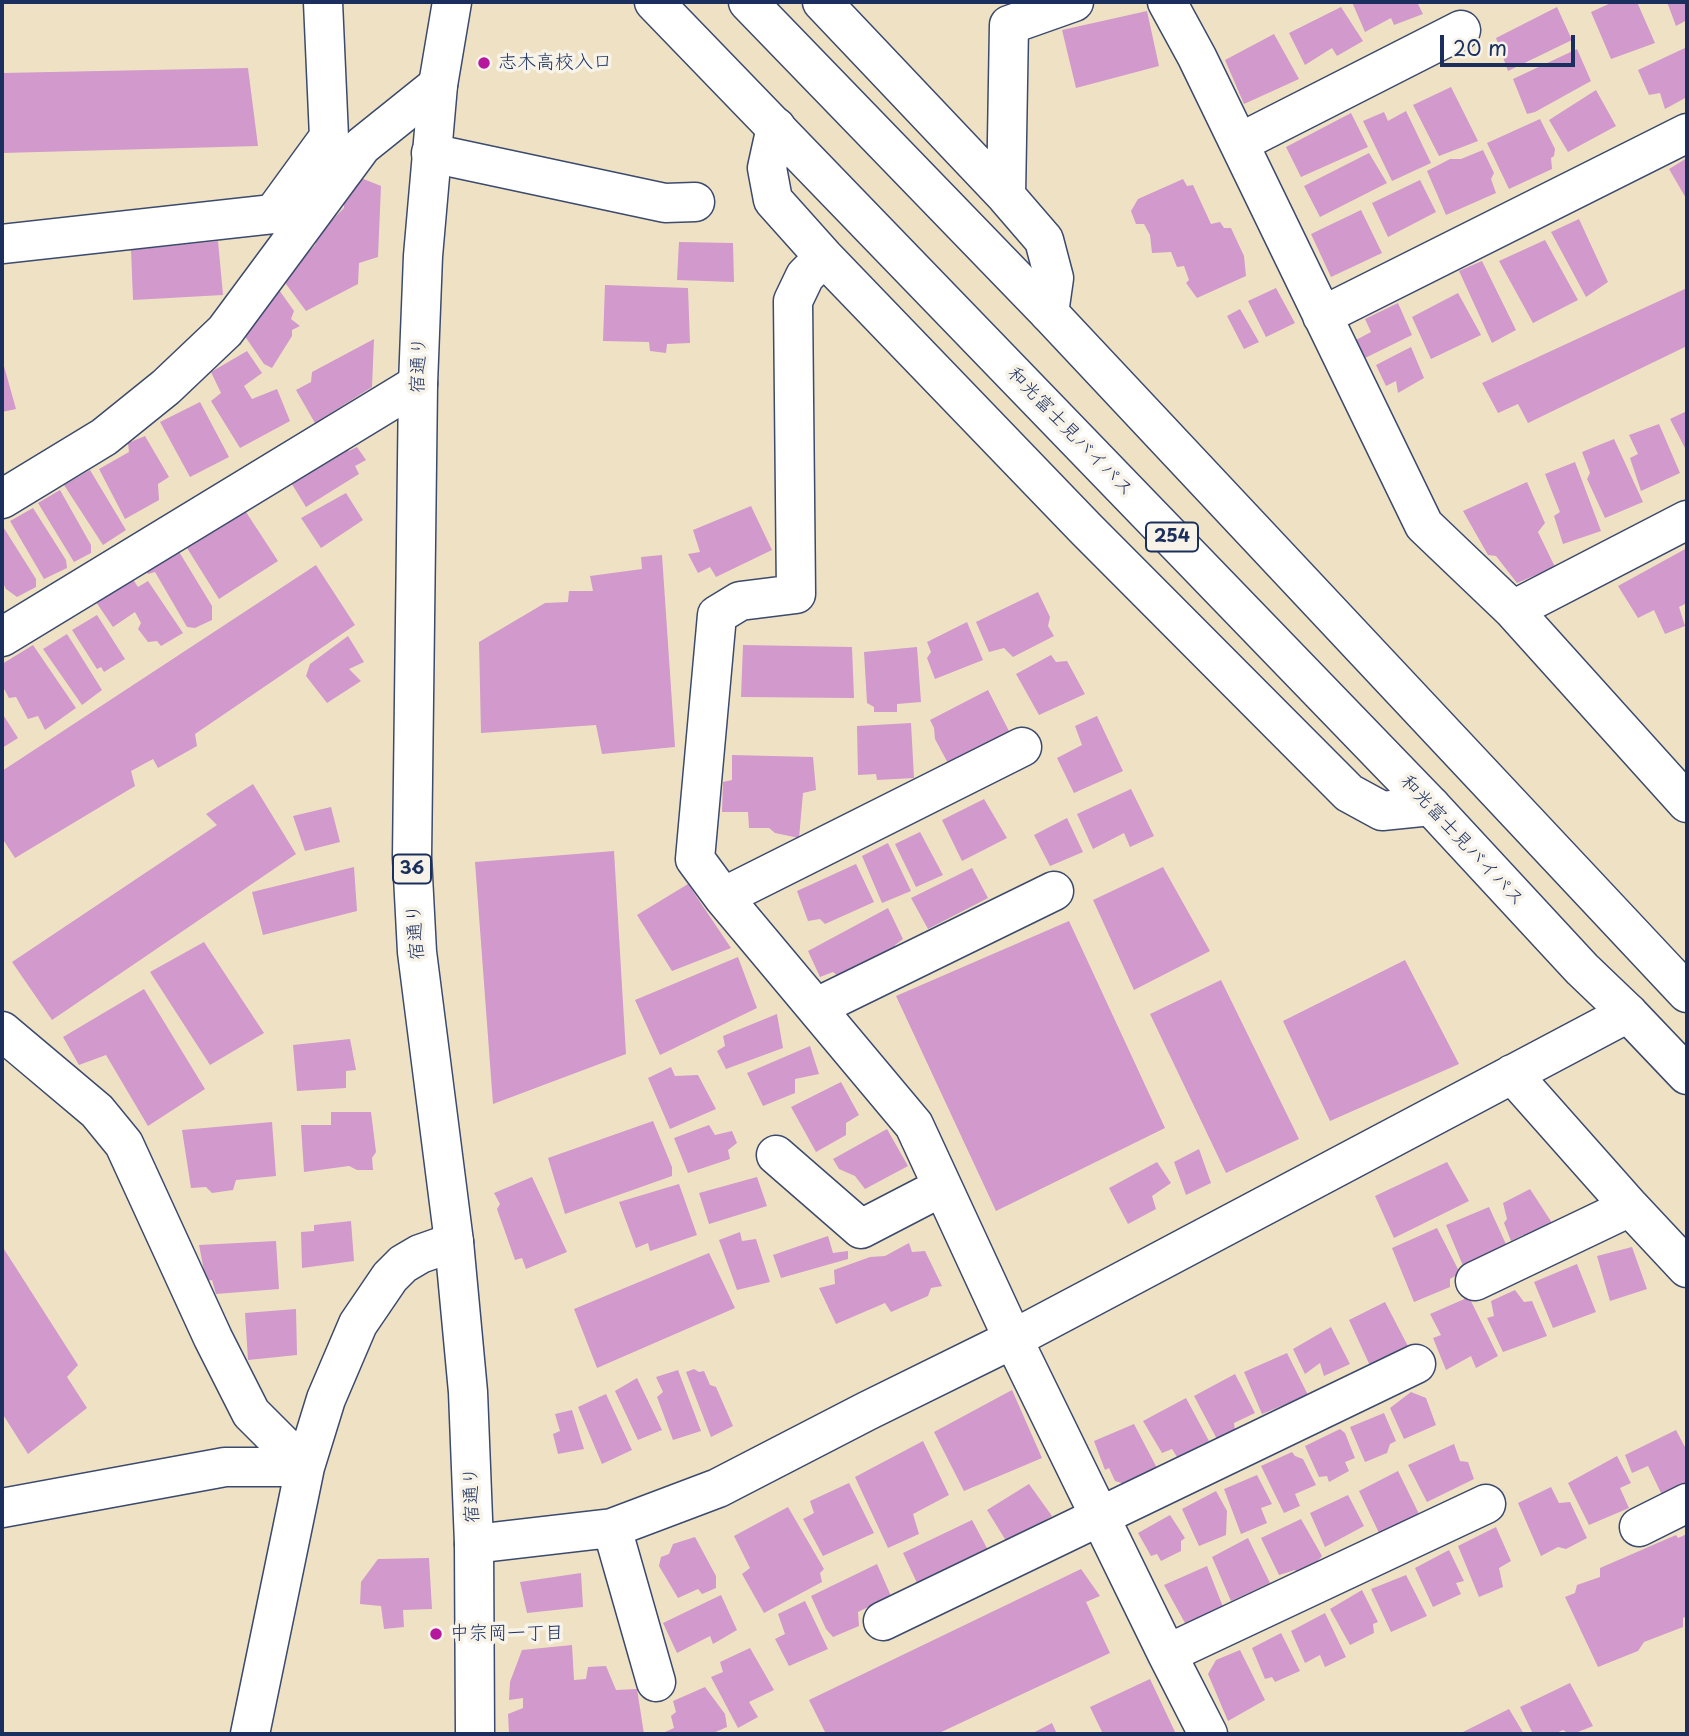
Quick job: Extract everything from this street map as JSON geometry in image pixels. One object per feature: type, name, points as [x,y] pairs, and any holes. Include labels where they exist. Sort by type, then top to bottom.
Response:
[{"type":"main road","points":[[2,244],[273,214],[329,137],[323,2]]},
{"type":"main road","name":"宿通り","points":[[452,2],[430,153],[423,256],[411,756],[412,857],[417,952],[454,1242],[468,1392],[474,1544],[475,1734]]},
{"type":"main road","name":"和光富士見バイパス","points":[[654,2],[1431,806],[1582,969],[1687,1075]]},
{"type":"main road","points":[[822,2],[1006,196],[1044,240],[1054,278],[1049,313]]},
{"type":"main road","points":[[1006,196],[1008,13],[1074,2]]},
{"type":"main road","points":[[1167,2],[1424,525],[1513,610],[1687,803]]},
{"type":"main road","points":[[753,3],[1686,988]]},
{"type":"main road","points":[[1239,144],[1461,30]]},
{"type":"main road","points":[[2,499],[104,437],[166,387],[225,331],[362,146],[438,85]]},
{"type":"main road","points":[[776,127],[767,167],[774,200],[824,257],[1086,529],[1349,793],[1382,811],[1431,806]]},
{"type":"main road","points":[[1322,316],[1687,133]]},
{"type":"main road","points":[[430,153],[665,203],[695,202]]},
{"type":"main road","points":[[824,257],[805,276],[793,301],[796,594],[740,601],[717,615],[695,859],[723,897],[915,1125],[1013,1339],[1208,1734]]},
{"type":"main road","points":[[2,637],[418,384]]},
{"type":"main road","points":[[1513,610],[1687,520]]},
{"type":"main road","points":[[723,897],[1022,747]]},
{"type":"main road","points":[[817,1007],[1054,891]]},
{"type":"main road","points":[[474,1544],[612,1528],[718,1488],[1013,1339],[1628,1013]]},
{"type":"main road","points":[[2,1031],[97,1111],[124,1144],[213,1338],[251,1413],[305,1467]]},
{"type":"main road","points":[[1513,1074],[1687,1268]]},
{"type":"main road","points":[[776,1155],[861,1229],[942,1187]]},
{"type":"main road","points":[[1475,1281],[1630,1207]]},
{"type":"main road","points":[[250,1734],[305,1467],[326,1399],[358,1324],[379,1293],[403,1264],[420,1254],[454,1242]]},
{"type":"main road","points":[[883,1621],[1416,1364]]},
{"type":"main road","points":[[2,1508],[225,1467],[305,1467]]},
{"type":"main road","points":[[1639,1527],[1687,1503]]},
{"type":"main road","points":[[1167,1654],[1486,1504]]},
{"type":"main road","points":[[612,1528],[656,1682]]},
{"type":"building","points":[[1352,2],[1417,2],[1423,14],[1394,25],[1391,18],[1365,32]]},
{"type":"building","points":[[1613,2],[1637,2],[1655,43],[1611,59],[1591,12]]},
{"type":"building","points":[[1667,2],[1687,2],[1687,20],[1676,26]]},
{"type":"building","points":[[1341,7],[1363,41],[1337,56],[1332,48],[1305,65],[1289,33]]},
{"type":"building","points":[[1557,7],[1572,40],[1508,71],[1496,38]]},
{"type":"building","points":[[1147,11],[1159,66],[1076,88],[1062,30]]},
{"type":"building","points":[[1274,34],[1299,79],[1244,104],[1225,60]]},
{"type":"building","points":[[1687,47],[1687,97],[1665,109],[1660,93],[1649,95],[1638,70]]},
{"type":"building","points":[[1577,49],[1591,81],[1527,114],[1513,79]]},
{"type":"building","points":[[248,68],[258,146],[2,153],[2,73]]},
{"type":"building","points":[[1451,87],[1478,141],[1439,156],[1413,105]]},
{"type":"building","points":[[1596,90],[1616,126],[1568,152],[1549,120]]},
{"type":"building","points":[[1406,111],[1431,163],[1392,181],[1363,121],[1384,112],[1388,121]]},
{"type":"building","points":[[1351,113],[1368,147],[1301,177],[1286,147]]},
{"type":"building","points":[[1540,119],[1555,149],[1551,158],[1552,169],[1509,189],[1487,143]]},
{"type":"building","points":[[1483,150],[1494,173],[1491,179],[1496,193],[1446,215],[1427,171],[1450,159],[1461,159]]},
{"type":"building","points":[[1369,153],[1387,183],[1320,217],[1304,186]]},
{"type":"building","points":[[1687,158],[1687,200],[1669,169]]},
{"type":"building","points":[[361,178],[381,186],[378,257],[359,263],[358,284],[306,311],[283,280],[315,245],[317,235],[344,208],[344,200]]},
{"type":"building","points":[[1183,179],[1187,186],[1193,185],[1211,224],[1220,222],[1224,228],[1231,228],[1244,256],[1246,276],[1197,298],[1186,283],[1189,280],[1184,266],[1177,267],[1171,252],[1152,253],[1150,235],[1144,224],[1136,224],[1131,211],[1138,199]]},
{"type":"building","points":[[1420,180],[1436,212],[1388,237],[1372,203]]},
{"type":"building","points":[[1361,210],[1382,253],[1331,277],[1311,234]]},
{"type":"building","points":[[1579,219],[1608,282],[1586,297],[1551,232]]},
{"type":"building","points":[[1545,240],[1578,300],[1533,323],[1499,261]]},
{"type":"building","points":[[218,241],[223,295],[133,300],[131,250]]},
{"type":"building","points":[[679,242],[733,243],[734,282],[677,280]]},
{"type":"building","points":[[1482,261],[1516,330],[1492,343],[1459,271]]},
{"type":"building","points":[[605,285],[688,288],[690,343],[667,344],[666,353],[650,351],[649,342],[603,341]]},
{"type":"building","points":[[277,287],[294,311],[291,319],[300,326],[292,330],[292,336],[272,368],[264,364],[244,335]]},
{"type":"building","points":[[1276,288],[1295,323],[1266,337],[1248,301]]},
{"type":"building","points":[[1687,288],[1687,346],[1528,423],[1518,404],[1498,413],[1482,383]]},
{"type":"building","points":[[1458,293],[1481,335],[1431,359],[1412,317]]},
{"type":"building","points":[[1398,303],[1412,335],[1363,359],[1356,340],[1371,332],[1365,319]]},
{"type":"building","points":[[1240,309],[1259,342],[1244,349],[1227,316]]},
{"type":"building","points":[[374,339],[372,387],[315,423],[296,390],[311,382],[312,372]]},
{"type":"building","points":[[1411,347],[1424,378],[1398,393],[1396,381],[1386,386],[1376,365]]},
{"type":"building","points":[[247,351],[262,373],[244,386],[252,399],[277,389],[290,421],[240,448],[211,401],[221,393],[211,372]]},
{"type":"building","points":[[2,359],[16,409],[2,412]]},
{"type":"building","points":[[200,402],[229,457],[190,477],[160,422]]},
{"type":"building","points":[[1687,411],[1687,452],[1670,419]]},
{"type":"building","points":[[1659,424],[1680,473],[1641,491],[1630,458],[1638,454],[1629,435]]},
{"type":"building","points":[[145,436],[169,477],[158,484],[159,500],[125,519],[99,469],[129,452],[128,443]]},
{"type":"building","points":[[1614,439],[1643,502],[1605,518],[1587,479],[1590,473],[1582,452]]},
{"type":"building","points":[[345,445],[349,451],[357,447],[366,460],[355,466],[359,474],[306,507],[290,481]]},
{"type":"building","points":[[1575,462],[1601,531],[1563,544],[1554,516],[1560,512],[1545,474]]},
{"type":"building","points":[[90,470],[126,530],[103,545],[64,485]]},
{"type":"building","points":[[1527,482],[1545,523],[1538,532],[1555,567],[1517,583],[1496,556],[1488,555],[1463,511]]},
{"type":"building","points":[[60,490],[91,545],[91,553],[74,562],[38,503]]},
{"type":"building","points":[[346,493],[363,520],[321,548],[301,518]]},
{"type":"building","points":[[751,506],[772,550],[716,577],[710,567],[698,573],[688,554],[700,552],[693,530]]},
{"type":"building","points":[[33,508],[66,560],[67,568],[44,579],[10,521]]},
{"type":"building","points":[[246,512],[278,561],[219,599],[187,548]]},
{"type":"building","points":[[2,525],[36,579],[36,587],[17,597],[6,589],[2,581]]},
{"type":"building","points":[[1687,548],[1687,603],[1679,607],[1685,626],[1665,634],[1654,610],[1638,618],[1618,586]]},
{"type":"building","points":[[178,550],[212,606],[212,620],[195,628],[187,627],[155,572],[148,574],[144,568]]},
{"type":"building","points":[[662,555],[675,747],[602,754],[596,725],[481,733],[479,642],[545,603],[568,602],[569,591],[593,591],[590,576],[642,569],[641,557]]},
{"type":"building","points":[[316,565],[355,625],[195,734],[197,746],[158,768],[153,759],[131,771],[135,786],[15,858],[2,838],[2,771]]},
{"type":"building","points":[[132,578],[138,587],[148,581],[183,633],[161,646],[157,641],[148,642],[138,629],[141,623],[135,612],[113,627],[96,602]]},
{"type":"building","points":[[1038,592],[1050,617],[1048,626],[1054,636],[1013,657],[1004,648],[989,652],[976,622]]},
{"type":"building","points":[[97,615],[125,659],[104,672],[101,667],[97,669],[72,630]]},
{"type":"building","points":[[967,622],[983,660],[935,679],[927,658],[931,652],[927,642]]},
{"type":"building","points":[[67,634],[102,690],[82,705],[43,649]]},
{"type":"building","points":[[348,636],[364,662],[349,669],[361,681],[327,703],[306,676],[310,664]]},
{"type":"building","points":[[33,645],[76,708],[45,730],[38,716],[28,719],[16,697],[9,698],[2,685],[2,664]]},
{"type":"building","points":[[743,645],[852,647],[854,698],[741,697]]},
{"type":"building","points":[[917,647],[921,702],[897,704],[897,712],[874,712],[874,707],[867,703],[864,652]]},
{"type":"building","points":[[1051,655],[1056,662],[1067,661],[1085,694],[1039,715],[1016,674]]},
{"type":"building","points":[[988,690],[1010,733],[950,767],[935,739],[930,720]]},
{"type":"building","points":[[2,713],[18,738],[2,748]]},
{"type":"building","points":[[1097,716],[1123,771],[1074,793],[1057,758],[1082,745],[1075,726]]},
{"type":"building","points":[[911,723],[914,778],[877,780],[876,774],[858,775],[857,726]]},
{"type":"building","points":[[732,755],[813,757],[816,790],[803,793],[799,838],[775,833],[769,828],[749,828],[748,812],[722,812],[723,782],[732,780]]},
{"type":"building","points":[[253,784],[296,854],[52,1020],[12,962],[217,825],[206,814]]},
{"type":"building","points":[[1131,789],[1154,836],[1130,847],[1124,833],[1093,849],[1077,814]]},
{"type":"building","points":[[984,799],[1007,838],[962,861],[942,820]]},
{"type":"building","points":[[331,807],[340,842],[305,851],[293,816]]},
{"type":"building","points":[[1067,818],[1083,852],[1050,866],[1034,835]]},
{"type":"building","points":[[920,832],[943,875],[916,887],[895,844]]},
{"type":"building","points":[[888,843],[911,891],[882,903],[862,856]]},
{"type":"building","points":[[614,851],[626,1054],[493,1104],[475,862]]},
{"type":"building","points":[[856,864],[874,902],[825,924],[820,919],[808,921],[797,891]]},
{"type":"building","points":[[354,867],[357,911],[263,935],[252,892]]},
{"type":"building","points":[[1163,867],[1210,951],[1134,990],[1093,900]]},
{"type":"building","points":[[972,868],[988,898],[928,929],[911,898]]},
{"type":"building","points":[[688,884],[731,948],[672,971],[637,915]]},
{"type":"building","points":[[888,908],[903,939],[895,945],[894,953],[839,977],[833,972],[820,977],[808,951]]},
{"type":"building","points":[[1069,921],[1165,1128],[996,1211],[896,996]]},
{"type":"building","points":[[204,942],[264,1033],[210,1065],[150,972]]},
{"type":"building","points":[[738,957],[757,1008],[660,1055],[635,1000]]},
{"type":"building","points":[[1405,960],[1459,1064],[1330,1121],[1283,1021]]},
{"type":"building","points":[[1221,980],[1299,1139],[1226,1173],[1150,1014]]},
{"type":"building","points":[[144,989],[205,1089],[148,1126],[106,1055],[79,1065],[63,1037]]},
{"type":"building","points":[[777,1014],[783,1048],[726,1069],[717,1051],[725,1046],[723,1036]]},
{"type":"building","points":[[350,1039],[356,1070],[346,1071],[346,1088],[297,1091],[293,1045]]},
{"type":"building","points":[[810,1046],[819,1074],[795,1079],[795,1093],[763,1106],[747,1073]]},
{"type":"building","points":[[671,1067],[675,1076],[698,1075],[716,1109],[670,1129],[648,1078]]},
{"type":"building","points":[[841,1082],[859,1115],[846,1123],[846,1135],[816,1152],[791,1107]]},
{"type":"building","points":[[331,1112],[371,1112],[376,1152],[372,1158],[373,1170],[357,1170],[349,1166],[304,1172],[301,1125],[331,1125]]},
{"type":"building","points":[[653,1121],[672,1167],[672,1176],[565,1214],[548,1158]]},
{"type":"building","points":[[272,1122],[276,1176],[236,1180],[233,1190],[212,1193],[206,1187],[191,1188],[182,1130]]},
{"type":"building","points":[[709,1125],[715,1135],[732,1131],[737,1143],[728,1150],[730,1159],[688,1173],[674,1138]]},
{"type":"building","points":[[887,1129],[908,1166],[865,1189],[855,1176],[839,1169],[833,1159]]},
{"type":"building","points":[[1199,1149],[1211,1183],[1186,1195],[1174,1162]]},
{"type":"building","points":[[1157,1162],[1171,1183],[1152,1196],[1156,1209],[1128,1224],[1109,1188]]},
{"type":"building","points":[[1447,1162],[1469,1201],[1394,1238],[1375,1196]]},
{"type":"building","points":[[532,1177],[567,1252],[526,1269],[522,1258],[515,1260],[497,1209],[500,1204],[494,1193]]},
{"type":"building","points":[[757,1177],[767,1206],[709,1224],[699,1193]]},
{"type":"building","points":[[679,1184],[697,1235],[650,1251],[648,1243],[636,1248],[619,1202]]},
{"type":"building","points":[[1530,1189],[1556,1229],[1527,1242],[1523,1235],[1511,1241],[1504,1223],[1507,1219],[1503,1203]]},
{"type":"building","points":[[1489,1207],[1510,1253],[1464,1268],[1446,1225]]},
{"type":"building","points":[[351,1221],[354,1261],[302,1268],[301,1232],[314,1231],[314,1225]]},
{"type":"building","points":[[1437,1228],[1460,1273],[1450,1279],[1450,1287],[1414,1302],[1392,1248]]},
{"type":"building","points":[[740,1232],[742,1241],[756,1239],[770,1282],[737,1290],[719,1240]]},
{"type":"building","points":[[828,1236],[833,1253],[848,1251],[848,1259],[781,1278],[773,1255]]},
{"type":"building","points":[[276,1241],[279,1289],[216,1294],[212,1280],[206,1281],[199,1245]]},
{"type":"building","points":[[909,1243],[912,1252],[925,1251],[942,1286],[931,1288],[928,1296],[891,1312],[885,1303],[836,1324],[819,1288],[835,1284],[834,1270],[870,1257],[885,1256]]},
{"type":"building","points":[[2,1246],[78,1365],[67,1377],[87,1408],[28,1454],[2,1413]]},
{"type":"building","points":[[1632,1247],[1647,1289],[1610,1301],[1597,1256]]},
{"type":"building","points":[[709,1253],[735,1308],[597,1368],[574,1309]]},
{"type":"building","points":[[1577,1264],[1596,1312],[1553,1328],[1534,1282]]},
{"type":"building","points":[[1515,1290],[1524,1302],[1532,1301],[1547,1336],[1503,1352],[1487,1318],[1494,1316],[1491,1301]]},
{"type":"building","points":[[1469,1297],[1498,1356],[1476,1368],[1471,1356],[1446,1370],[1433,1338],[1441,1335],[1430,1314]]},
{"type":"building","points":[[1385,1302],[1411,1352],[1372,1370],[1349,1320]]},
{"type":"building","points":[[296,1309],[297,1355],[248,1360],[245,1313]]},
{"type":"building","points":[[1331,1327],[1350,1364],[1324,1376],[1320,1363],[1305,1374],[1293,1349]]},
{"type":"building","points":[[1287,1353],[1308,1395],[1262,1414],[1244,1372]]},
{"type":"building","points":[[694,1369],[704,1371],[710,1385],[716,1387],[733,1426],[711,1437],[686,1372]]},
{"type":"building","points":[[678,1370],[701,1431],[673,1440],[657,1397],[663,1392],[656,1377]]},
{"type":"building","points":[[1235,1374],[1255,1413],[1234,1423],[1235,1431],[1218,1441],[1194,1396]]},
{"type":"building","points":[[637,1378],[662,1430],[638,1440],[615,1391]]},
{"type":"building","points":[[1012,1390],[1042,1458],[964,1491],[934,1432]]},
{"type":"building","points":[[1411,1392],[1426,1398],[1436,1425],[1404,1439],[1390,1408]]},
{"type":"building","points":[[606,1394],[632,1450],[602,1464],[578,1407]]},
{"type":"building","points":[[1186,1398],[1209,1441],[1177,1457],[1172,1449],[1162,1453],[1143,1421]]},
{"type":"building","points":[[572,1410],[584,1449],[558,1454],[553,1434],[560,1431],[555,1414]]},
{"type":"building","points":[[1384,1413],[1396,1441],[1390,1444],[1387,1453],[1365,1462],[1350,1427]]},
{"type":"building","points":[[1134,1424],[1158,1470],[1128,1485],[1115,1481],[1109,1468],[1105,1470],[1094,1441]]},
{"type":"building","points":[[1340,1429],[1345,1433],[1355,1458],[1345,1462],[1349,1471],[1329,1482],[1327,1476],[1319,1477],[1305,1446]]},
{"type":"building","points":[[1676,1430],[1687,1451],[1687,1483],[1662,1495],[1648,1466],[1632,1473],[1625,1455]]},
{"type":"building","points":[[923,1441],[949,1495],[913,1514],[919,1534],[888,1548],[855,1477]]},
{"type":"building","points":[[1454,1444],[1460,1461],[1468,1462],[1474,1479],[1427,1502],[1408,1465]]},
{"type":"building","points":[[1292,1452],[1303,1459],[1316,1485],[1295,1494],[1300,1506],[1284,1513],[1261,1466]]},
{"type":"building","points":[[1617,1456],[1631,1483],[1620,1488],[1629,1508],[1589,1525],[1568,1483]]},
{"type":"building","points":[[1398,1471],[1419,1514],[1380,1535],[1359,1491]]},
{"type":"building","points":[[1257,1475],[1272,1504],[1261,1508],[1267,1523],[1241,1534],[1224,1489]]},
{"type":"building","points":[[849,1483],[874,1533],[823,1556],[803,1519],[814,1513],[810,1501]]},
{"type":"building","points":[[1029,1484],[1052,1516],[1008,1544],[987,1510]]},
{"type":"building","points":[[1551,1487],[1559,1503],[1570,1502],[1587,1538],[1566,1549],[1558,1547],[1541,1556],[1518,1503]]},
{"type":"building","points":[[1216,1491],[1227,1511],[1226,1535],[1199,1546],[1182,1509]]},
{"type":"building","points":[[1348,1495],[1364,1526],[1325,1547],[1310,1513]]},
{"type":"building","points":[[788,1507],[824,1569],[820,1573],[822,1582],[764,1613],[742,1574],[750,1568],[734,1536]]},
{"type":"building","points":[[1170,1515],[1185,1538],[1181,1541],[1181,1551],[1161,1561],[1157,1554],[1151,1556],[1138,1533]]},
{"type":"building","points":[[1301,1519],[1322,1556],[1307,1573],[1298,1575],[1295,1570],[1279,1575],[1261,1538]]},
{"type":"building","points":[[972,1520],[988,1550],[918,1585],[903,1553]]},
{"type":"building","points":[[1496,1527],[1511,1561],[1499,1568],[1503,1587],[1479,1597],[1458,1546]]},
{"type":"building","points":[[1687,1534],[1687,1616],[1683,1618],[1683,1627],[1644,1642],[1638,1651],[1598,1667],[1565,1597],[1575,1593],[1577,1585],[1600,1577],[1600,1568],[1676,1535],[1678,1538]]},
{"type":"building","points":[[695,1537],[716,1576],[716,1588],[702,1594],[698,1589],[678,1598],[659,1566],[661,1557],[669,1554],[673,1544]]},
{"type":"building","points":[[1248,1538],[1270,1583],[1231,1601],[1212,1557]]},
{"type":"building","points":[[1449,1550],[1464,1581],[1456,1583],[1461,1594],[1433,1607],[1415,1568]]},
{"type":"building","points":[[429,1558],[432,1609],[403,1610],[404,1627],[384,1629],[381,1606],[360,1604],[361,1582],[378,1559]]},
{"type":"building","points":[[877,1564],[891,1596],[858,1612],[859,1626],[833,1637],[826,1629],[811,1596]]},
{"type":"building","points":[[1207,1566],[1225,1612],[1203,1623],[1200,1617],[1185,1623],[1164,1585]]},
{"type":"building","points":[[1081,1569],[1100,1596],[1086,1602],[1110,1653],[937,1734],[826,1734],[809,1700]]},
{"type":"building","points":[[581,1573],[583,1607],[527,1613],[520,1582]]},
{"type":"building","points":[[1406,1575],[1427,1616],[1391,1632],[1371,1589]]},
{"type":"building","points":[[1362,1590],[1378,1622],[1373,1624],[1374,1633],[1350,1645],[1330,1609]]},
{"type":"building","points":[[721,1595],[737,1630],[713,1644],[710,1636],[677,1653],[663,1623]]},
{"type":"building","points":[[805,1601],[828,1649],[789,1666],[775,1639],[785,1634],[778,1614]]},
{"type":"building","points":[[1325,1613],[1346,1657],[1325,1667],[1320,1655],[1305,1663],[1291,1631]]},
{"type":"building","points":[[1281,1633],[1300,1671],[1275,1682],[1272,1677],[1265,1679],[1252,1648]]},
{"type":"building","points":[[572,1645],[574,1680],[586,1679],[588,1667],[606,1666],[616,1690],[637,1689],[644,1734],[509,1734],[508,1714],[523,1708],[523,1698],[509,1700],[510,1682],[522,1650]]},
{"type":"building","points":[[750,1648],[774,1690],[749,1702],[758,1717],[738,1728],[711,1677],[723,1672],[720,1662]]},
{"type":"building","points":[[1240,1650],[1265,1700],[1228,1721],[1208,1674],[1216,1660]]},
{"type":"building","points":[[1150,1679],[1176,1734],[1103,1734],[1090,1707]]},
{"type":"building","points":[[1570,1683],[1593,1726],[1573,1734],[1563,1730],[1554,1734],[1533,1734],[1520,1707]]},
{"type":"building","points":[[705,1687],[725,1714],[727,1727],[711,1734],[666,1734],[665,1732],[674,1728],[671,1716],[676,1712],[673,1701]]},
{"type":"building","points":[[1509,1709],[1524,1734],[1459,1734]]},
{"type":"building","points":[[1052,1723],[1057,1734],[1031,1734]]},
{"type":"place","name":"志木高校入口","points":[[484,63]]},
{"type":"place","name":"中宗岡一丁目","points":[[436,1634]]}]
